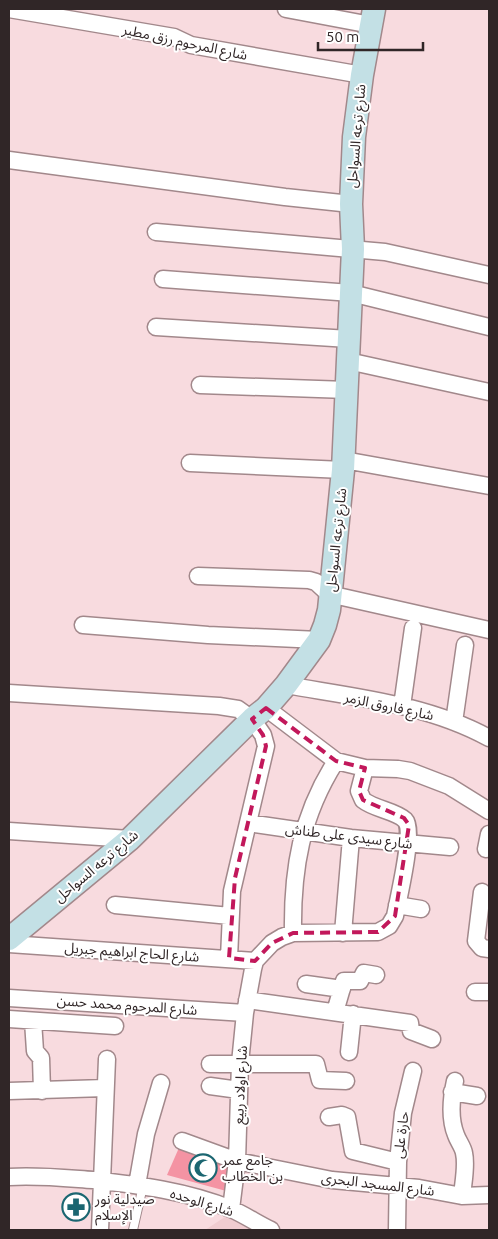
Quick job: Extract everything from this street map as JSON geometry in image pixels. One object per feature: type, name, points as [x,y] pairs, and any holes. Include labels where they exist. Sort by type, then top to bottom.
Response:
[{"type":"main road","name":"شارع ترعه السواحل","points":[[9,940],[130,839],[259,713],[286,685],[319,640],[325,626],[344,465],[353,249],[351,204],[354,137],[362,75],[373,17]]},
{"type":"street","name":"شارع المرحوم رزق مطير","points":[[9,9],[174,37],[191,45],[362,75]]},
{"type":"street","points":[[286,9],[373,17]]},
{"type":"street","points":[[9,160],[276,196],[351,204]]},
{"type":"street","points":[[156,232],[393,254],[489,275]]},
{"type":"street","points":[[164,279],[351,293],[489,327]]},
{"type":"street","points":[[156,327],[349,339]]},
{"type":"street","points":[[348,361],[489,392]]},
{"type":"street","points":[[200,384],[347,390]]},
{"type":"street","points":[[190,462],[344,465],[489,486]]},
{"type":"street","points":[[198,576],[309,580],[316,582],[329,594],[489,630]]},
{"type":"street","points":[[83,626],[319,640]]},
{"type":"street","points":[[402,706],[413,628]]},
{"type":"street","points":[[454,722],[465,645]]},
{"type":"street","name":"شارع فاروق الزمر","points":[[286,685],[402,706],[454,722],[489,738]]},
{"type":"street","points":[[9,693],[219,706],[259,713],[336,761],[365,768],[410,771],[449,786],[489,811]]},
{"type":"street","points":[[229,958],[232,891],[266,746],[259,713]]},
{"type":"street","points":[[293,933],[292,899],[303,831],[323,782],[336,761]]},
{"type":"street","points":[[255,961],[272,943],[293,933],[378,932],[389,926],[395,916],[409,844],[409,826],[404,818],[363,800],[359,791],[365,768]]},
{"type":"street","name":"شارع سيدى على طناش","points":[[248,824],[351,838],[450,847]]},
{"type":"street","points":[[9,831],[130,839]]},
{"type":"street","points":[[343,933],[351,838]]},
{"type":"street","points":[[482,892],[476,942],[482,948],[489,949]]},
{"type":"street","points":[[115,904],[230,916]]},
{"type":"street","points":[[397,905],[421,909]]},
{"type":"street","name":"شارع الحاج ابراهيم جبريل","points":[[9,944],[255,961]]},
{"type":"street","name":"شارع اولاد ربيع","points":[[231,1209],[237,1161],[240,1063],[246,1006],[255,961]]},
{"type":"street","points":[[335,1012],[345,980],[361,980],[364,973],[376,975]]},
{"type":"street","points":[[306,984],[342,988]]},
{"type":"street","name":"شارع المرحوم محمد حسن","points":[[9,998],[246,1006],[335,1012],[410,1023],[411,1031],[432,1039]]},
{"type":"street","points":[[349,1052],[353,1014]]},
{"type":"street","points":[[9,1019],[114,1026]]},
{"type":"street","points":[[33,1021],[35,1050],[41,1058],[42,1091]]},
{"type":"street","points":[[100,1230],[107,1059]]},
{"type":"street","points":[[210,1064],[316,1064],[320,1080],[346,1080]]},
{"type":"street","name":"حارة على","points":[[397,1230],[398,1162],[403,1113],[413,1071]]},
{"type":"street","points":[[140,1186],[146,1134],[161,1083]]},
{"type":"street","points":[[210,1086],[239,1090]]},
{"type":"street","points":[[462,1196],[465,1160],[464,1151],[453,1125],[451,1103],[453,1086],[477,1096]]},
{"type":"street","points":[[9,1091],[105,1088]]},
{"type":"street","points":[[329,1117],[345,1116],[342,1132],[353,1151],[398,1162]]},
{"type":"street","name":"شارع المسجد البحرى","points":[[182,1141],[237,1161],[332,1180],[419,1188],[462,1196],[489,1195]]},
{"type":"street","name":"شارع الوحده","points":[[9,1177],[62,1178],[140,1186],[200,1199],[231,1209],[271,1230]]},
{"type":"lane","points":[[133,1230],[140,1186]]},
{"type":"highlighted area","points":[[266,708],[336,761],[365,768],[359,791],[363,800],[404,818],[409,825],[395,916],[378,932],[293,933],[272,943],[255,961],[229,958],[235,878],[266,746],[263,735],[252,719]]},
{"type":"shaded area","points":[[231,1213],[263,1230],[205,1230]]},
{"type":"building","name":"جامع عمر بن الخطاب","points":[[182,1141],[237,1161],[230,1192],[167,1175]]},
{"type":"place","name":"جامع عمر بن الخطاب","points":[[203,1168]]},
{"type":"place","name":"صيدلية نور الإسلام","points":[[76,1207]]}]
